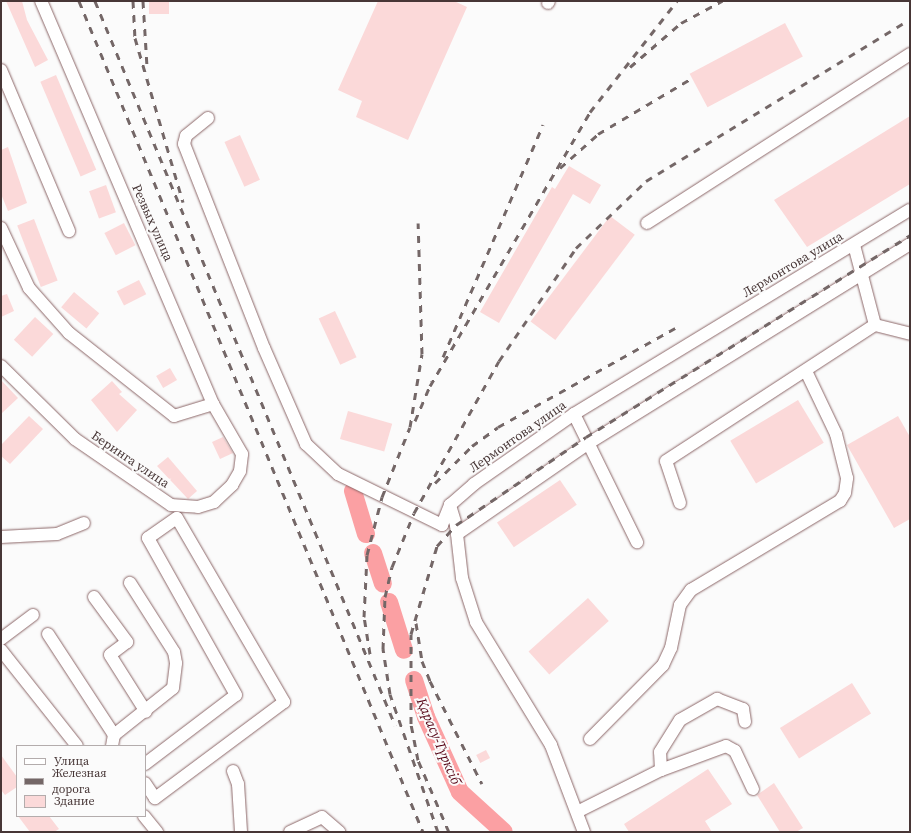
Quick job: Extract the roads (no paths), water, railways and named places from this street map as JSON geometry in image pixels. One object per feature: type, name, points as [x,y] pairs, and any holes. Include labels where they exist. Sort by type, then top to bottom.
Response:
[{"type":"street","name":"Резвых улица","points":[[41,1],[213,404],[242,454]]},
{"type":"street","points":[[647,223],[910,54]]},
{"type":"street","points":[[1,70],[69,231]]},
{"type":"street","points":[[208,118],[186,136],[184,144],[266,355],[306,444],[338,474],[435,522],[442,525],[450,506]]},
{"type":"street","name":"Лермонтова улица","points":[[450,506],[474,484],[574,414],[910,210]]},
{"type":"street","points":[[1,228],[29,288],[70,333],[174,416],[213,404]]},
{"type":"street","points":[[457,534],[589,443],[910,244]]},
{"type":"street","points":[[854,245],[875,325]]},
{"type":"street","points":[[680,503],[666,461],[875,325],[910,334]]},
{"type":"street","name":"Беринга улица","points":[[1,366],[75,439],[171,505],[198,507],[214,502],[232,486],[240,471],[242,454]]},
{"type":"street","points":[[590,739],[663,665],[671,648],[680,605],[691,590],[840,500],[845,493],[847,478],[836,434],[806,371]]},
{"type":"street","points":[[574,414],[637,542]]},
{"type":"street","points":[[450,506],[457,534],[462,578],[476,622],[551,745],[584,832]]},
{"type":"street","points":[[146,763],[236,695],[148,538],[177,518],[284,702],[155,798],[146,784]]},
{"type":"street","points":[[1,537],[57,534],[84,523]]},
{"type":"street","points":[[48,634],[113,741],[173,688],[176,663],[174,652],[130,583]]},
{"type":"street","points":[[94,597],[127,642],[110,655],[146,712]]},
{"type":"street","points":[[1,639],[33,615]]},
{"type":"street","points":[[1,650],[76,745]]},
{"type":"street","points":[[661,770],[660,752],[680,720],[718,699],[743,709],[745,722]]},
{"type":"street","points":[[577,812],[661,770],[726,746],[734,751],[753,789]]},
{"type":"street","points":[[232,771],[238,784],[241,832]]},
{"type":"street","points":[[145,817],[157,832]]},
{"type":"street","points":[[290,832],[322,817],[339,832]]},
{"type":"waterway","name":"Қарасу-Түрксіб","points":[[353,491],[366,534]]},
{"type":"waterway","name":"Қарасу-Түрксіб","points":[[373,553],[383,583]]},
{"type":"waterway","name":"Қарасу-Түрксіб","points":[[389,602],[404,650]]},
{"type":"waterway","name":"Қарасу-Түрксіб","points":[[414,680],[426,717],[460,792],[504,832]]},
{"type":"railway","points":[[79,1],[423,832]]},
{"type":"railway","points":[[95,1],[395,725]]},
{"type":"railway","points":[[133,1],[135,38],[183,202]]},
{"type":"railway","points":[[143,1],[147,66]]},
{"type":"railway","points":[[430,386],[590,112],[677,1]]},
{"type":"railway","points":[[630,67],[681,23],[722,1]]},
{"type":"railway","points":[[438,832],[390,694],[383,649],[385,597],[392,567],[414,513],[499,361],[576,248],[646,181],[909,20]]},
{"type":"railway","points":[[560,168],[598,134],[692,78]]},
{"type":"railway","points":[[443,357],[543,125]]},
{"type":"railway","points":[[370,654],[364,617],[367,555],[382,497],[410,427],[422,354],[418,223]]},
{"type":"railway","points":[[449,832],[418,760],[411,724],[411,634],[437,546],[456,525],[586,437],[910,235]]},
{"type":"railway","points":[[435,483],[472,446],[498,427],[675,328]]},
{"type":"railway","points":[[415,421],[432,381]]},
{"type":"railway","points":[[416,623],[422,661],[430,681],[482,784]]}]
